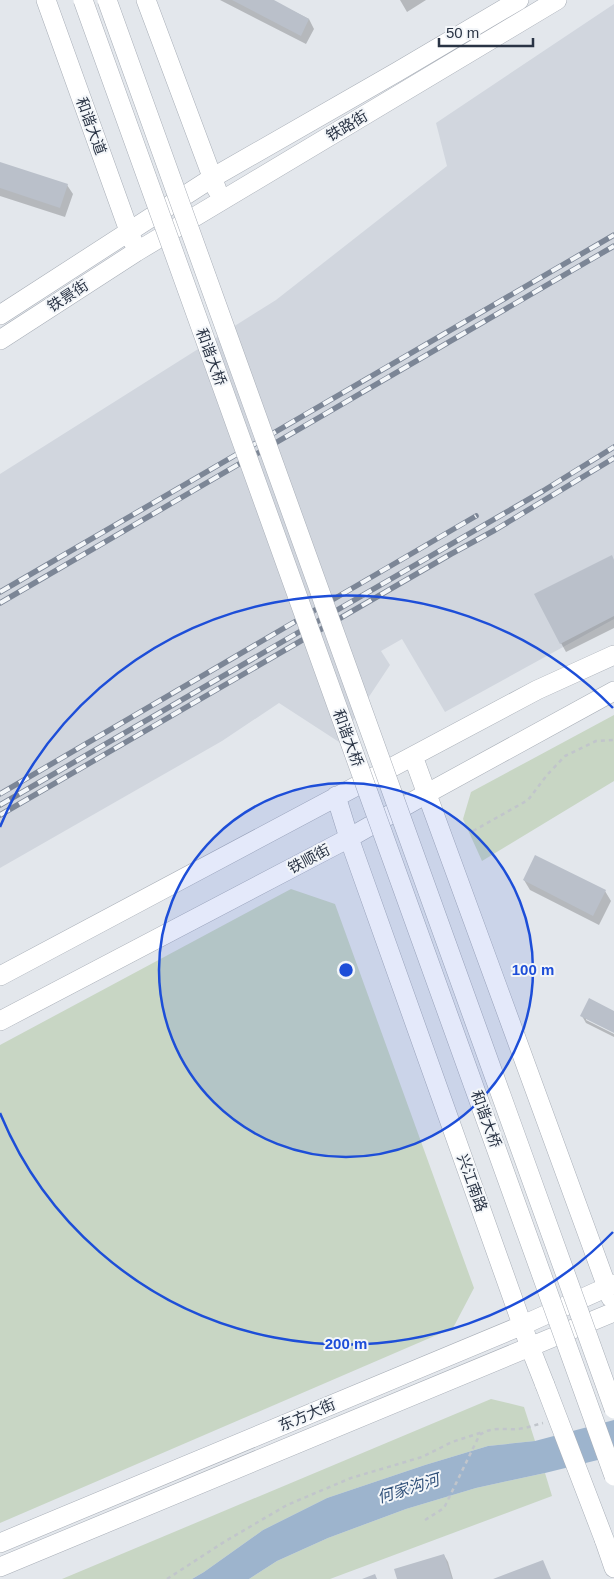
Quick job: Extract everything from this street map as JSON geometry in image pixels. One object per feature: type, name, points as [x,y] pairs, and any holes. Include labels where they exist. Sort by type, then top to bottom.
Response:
[{"type":"main road","name":"和谐大道","points":[[46,0],[136,252]]},
{"type":"main road","name":"和谐大桥","points":[[83,0],[614,1476]]},
{"type":"main road","name":"和谐大桥","points":[[106,0],[614,1409]]},
{"type":"main road","points":[[146,0],[221,200]]},
{"type":"main road","name":"铁路街","points":[[129,231],[212,178],[519,0]]},
{"type":"main road","name":"铁路街","points":[[136,252],[557,0]]},
{"type":"main road","name":"铁景街","points":[[0,315],[129,231]]},
{"type":"main road","name":"铁景街","points":[[0,340],[136,252]]},
{"type":"main road","points":[[0,976],[537,690],[614,644]]},
{"type":"main road","points":[[537,690],[614,655]]},
{"type":"main road","name":"铁顺街","points":[[0,1021],[349,838],[614,691]]},
{"type":"main road","points":[[413,756],[610,1286],[614,1306]]},
{"type":"main road","name":"兴江南路","points":[[336,796],[349,838],[530,1347],[614,1568]]},
{"type":"main road","name":"东方大街","points":[[0,1543],[523,1325],[610,1286]]},
{"type":"main road","name":"东方大街","points":[[0,1567],[614,1312]]},
{"type":"path","points":[[473,831],[528,800],[547,775],[565,756],[596,741],[614,740]]},
{"type":"path","points":[[167,1579],[287,1505],[351,1478],[422,1456],[452,1442],[483,1432]]},
{"type":"path","points":[[425,1520],[444,1508],[475,1445]]},
{"type":"shaded area","points":[[614,4],[614,619],[445,712],[402,639],[381,651],[390,665],[339,742],[279,703],[222,741],[0,868],[0,474],[276,300],[447,166],[436,123]]},
{"type":"green space","points":[[614,715],[614,781],[482,861],[463,819],[471,792]]},
{"type":"green space","points":[[291,889],[335,904],[474,1288],[453,1328],[0,1523],[0,1045]]},
{"type":"green space","points":[[491,1399],[524,1407],[535,1441],[488,1446],[327,1498],[263,1530],[192,1579],[62,1579]]},
{"type":"green space","points":[[545,1473],[552,1496],[330,1579],[249,1579],[277,1561],[328,1538],[406,1509],[476,1488]]},
{"type":"water","name":"何家沟河","points":[[614,1420],[614,1456],[476,1488],[406,1509],[328,1538],[277,1561],[249,1579],[192,1579],[263,1530],[327,1498],[488,1446],[535,1441]]},
{"type":"building","points":[[232,0],[274,0],[309,19],[301,36]]},
{"type":"building","points":[[0,162],[68,184],[60,208],[0,188]]},
{"type":"building","points":[[612,555],[614,560],[614,616],[560,644],[534,594]]},
{"type":"building","points":[[535,855],[606,890],[593,916],[523,880]]},
{"type":"building","points":[[589,998],[614,1011],[614,1033],[580,1016]]},
{"type":"building","points":[[444,1554],[452,1579],[397,1579],[394,1569]]},
{"type":"building","points":[[543,1560],[551,1579],[493,1579]]},
{"type":"building","points":[[375,1574],[377,1579],[362,1579]]},
{"type":"railway","points":[[0,592],[614,235]]},
{"type":"railway","points":[[0,603],[614,246]]},
{"type":"railway","points":[[0,805],[543,491],[614,447]]},
{"type":"railway","points":[[0,815],[495,530],[614,458]]},
{"type":"railway","points":[[0,794],[476,516]]}]
